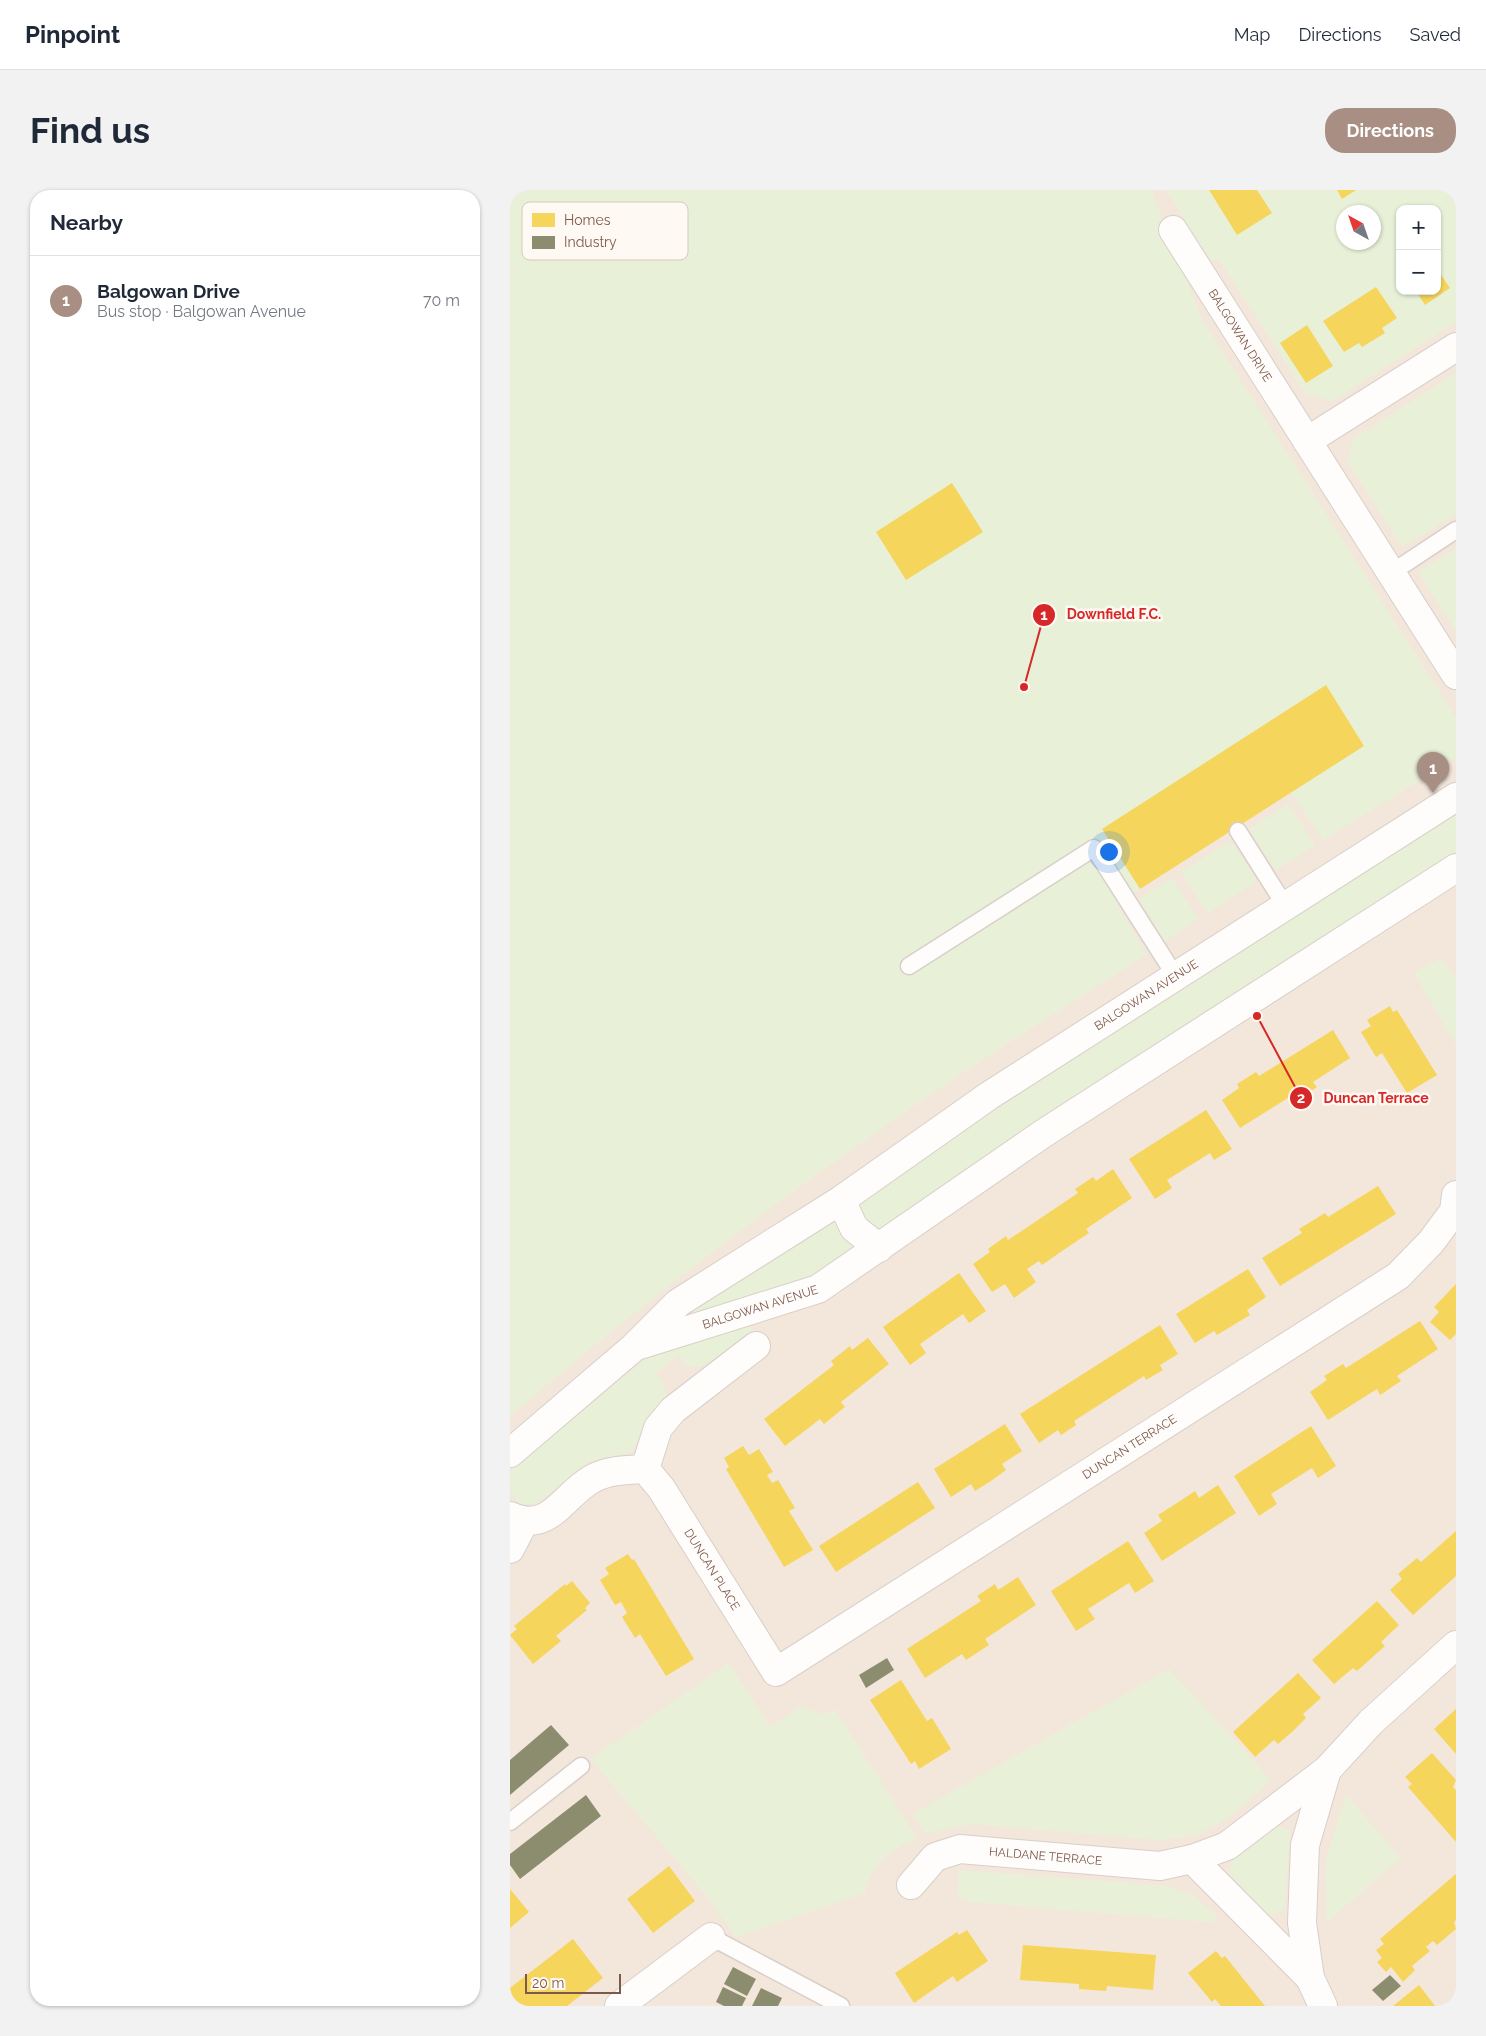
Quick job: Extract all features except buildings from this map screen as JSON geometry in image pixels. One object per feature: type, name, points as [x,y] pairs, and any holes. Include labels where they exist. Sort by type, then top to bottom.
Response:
[{"type":"street","name":"BALGOWAN DRIVE","points":[[1173,230],[1456,675]]},
{"type":"street","points":[[1307,441],[1456,348]]},
{"type":"street","name":"BALGOWAN AVENUE","points":[[510,1453],[633,1348],[678,1303],[841,1200],[990,1096],[1456,797]]},
{"type":"street","name":"BALGOWAN AVENUE","points":[[633,1348],[818,1289],[1044,1133],[1456,868]]},
{"type":"street","name":"DUNCAN TERRACE","points":[[776,1672],[1398,1276],[1431,1242],[1454,1211],[1456,1195]]},
{"type":"street","points":[[841,1200],[854,1228],[879,1248]]},
{"type":"street","points":[[510,1549],[517,1519],[545,1519],[592,1479],[619,1470],[645,1469],[658,1428],[673,1410],[756,1346]]},
{"type":"street","name":"DUNCAN PLACE","points":[[645,1469],[661,1488],[776,1672]]},
{"type":"street","name":"HALDANE TERRACE","points":[[911,1885],[935,1857],[960,1849],[1160,1866],[1192,1859],[1227,1846],[1327,1770],[1371,1722],[1456,1645]]},
{"type":"street","name":"HALDANE TERRACE","points":[[1323,2006],[1310,1978],[1302,1923],[1305,1845],[1327,1770]]},
{"type":"street","name":"HALDANE TERRACE","points":[[1192,1859],[1310,1978]]},
{"type":"street","points":[[619,2006],[711,1937]]},
{"type":"lane","points":[[1391,573],[1456,530]]},
{"type":"lane","points":[[1238,831],[1286,906]]},
{"type":"lane","points":[[909,966],[1094,848],[1176,977]]},
{"type":"lane","points":[[510,1822],[581,1766]]},
{"type":"lane","points":[[711,1937],[842,2006]]},
{"type":"shaded area","points":[[510,190],[1456,190],[1456,2006],[510,2006]]},
{"type":"green space","points":[[510,190],[1151,190],[1202,320],[1456,718],[1456,758],[1323,840],[1291,792],[1116,904],[1147,954],[932,1093],[801,1186],[653,1298],[510,1416]]},
{"type":"green space","points":[[1166,190],[1456,190],[1456,322],[1332,401],[1306,394],[1219,259],[1212,262]]},
{"type":"green space","points":[[1456,373],[1456,514],[1402,547],[1348,462],[1353,439]]},
{"type":"green space","points":[[1456,549],[1456,631],[1418,572]]},
{"type":"green space","points":[[1288,804],[1315,845],[1276,870],[1249,829]]},
{"type":"green space","points":[[1456,808],[1456,859],[897,1225],[874,1231],[863,1221],[858,1205],[871,1189]]},
{"type":"green space","points":[[1231,841],[1257,881],[1208,913],[1181,872]]},
{"type":"green space","points":[[1172,878],[1198,919],[1165,941],[1139,899]]},
{"type":"green space","points":[[1442,958],[1456,980],[1456,1045],[1414,973]]},
{"type":"green space","points":[[835,1217],[842,1237],[860,1250],[815,1279],[696,1316],[690,1306]]},
{"type":"green space","points":[[742,1319],[752,1330],[705,1366],[688,1366],[678,1355],[656,1373],[664,1385],[667,1399],[650,1412],[632,1452],[587,1462],[537,1504],[520,1504],[510,1492],[510,1471],[661,1346]]},
{"type":"green space","points":[[729,1663],[770,1727],[802,1706],[822,1715],[835,1710],[917,1838],[898,1847],[883,1858],[872,1873],[865,1893],[736,1937],[709,1899],[591,1759]]},
{"type":"green space","points":[[1169,1669],[1271,1780],[1228,1818],[1197,1835],[1161,1840],[971,1824],[925,1834],[913,1814]]},
{"type":"green space","points":[[1346,1795],[1400,1858],[1327,1922],[1326,1860]]},
{"type":"green space","points":[[1275,1825],[1290,1831],[1284,1910],[1267,1917],[1230,1873],[1233,1859]]},
{"type":"green space","points":[[959,1870],[1167,1886],[1193,1896],[1218,1917],[1210,1922],[973,1902],[958,1898]]},
{"type":"place","name":"Downfield F.C.","points":[[1024,687]]},
{"type":"place","name":"Balgowan Drive","points":[[1433,793]]},
{"type":"place","name":"Duncan Terrace","points":[[1257,1016]]}]
